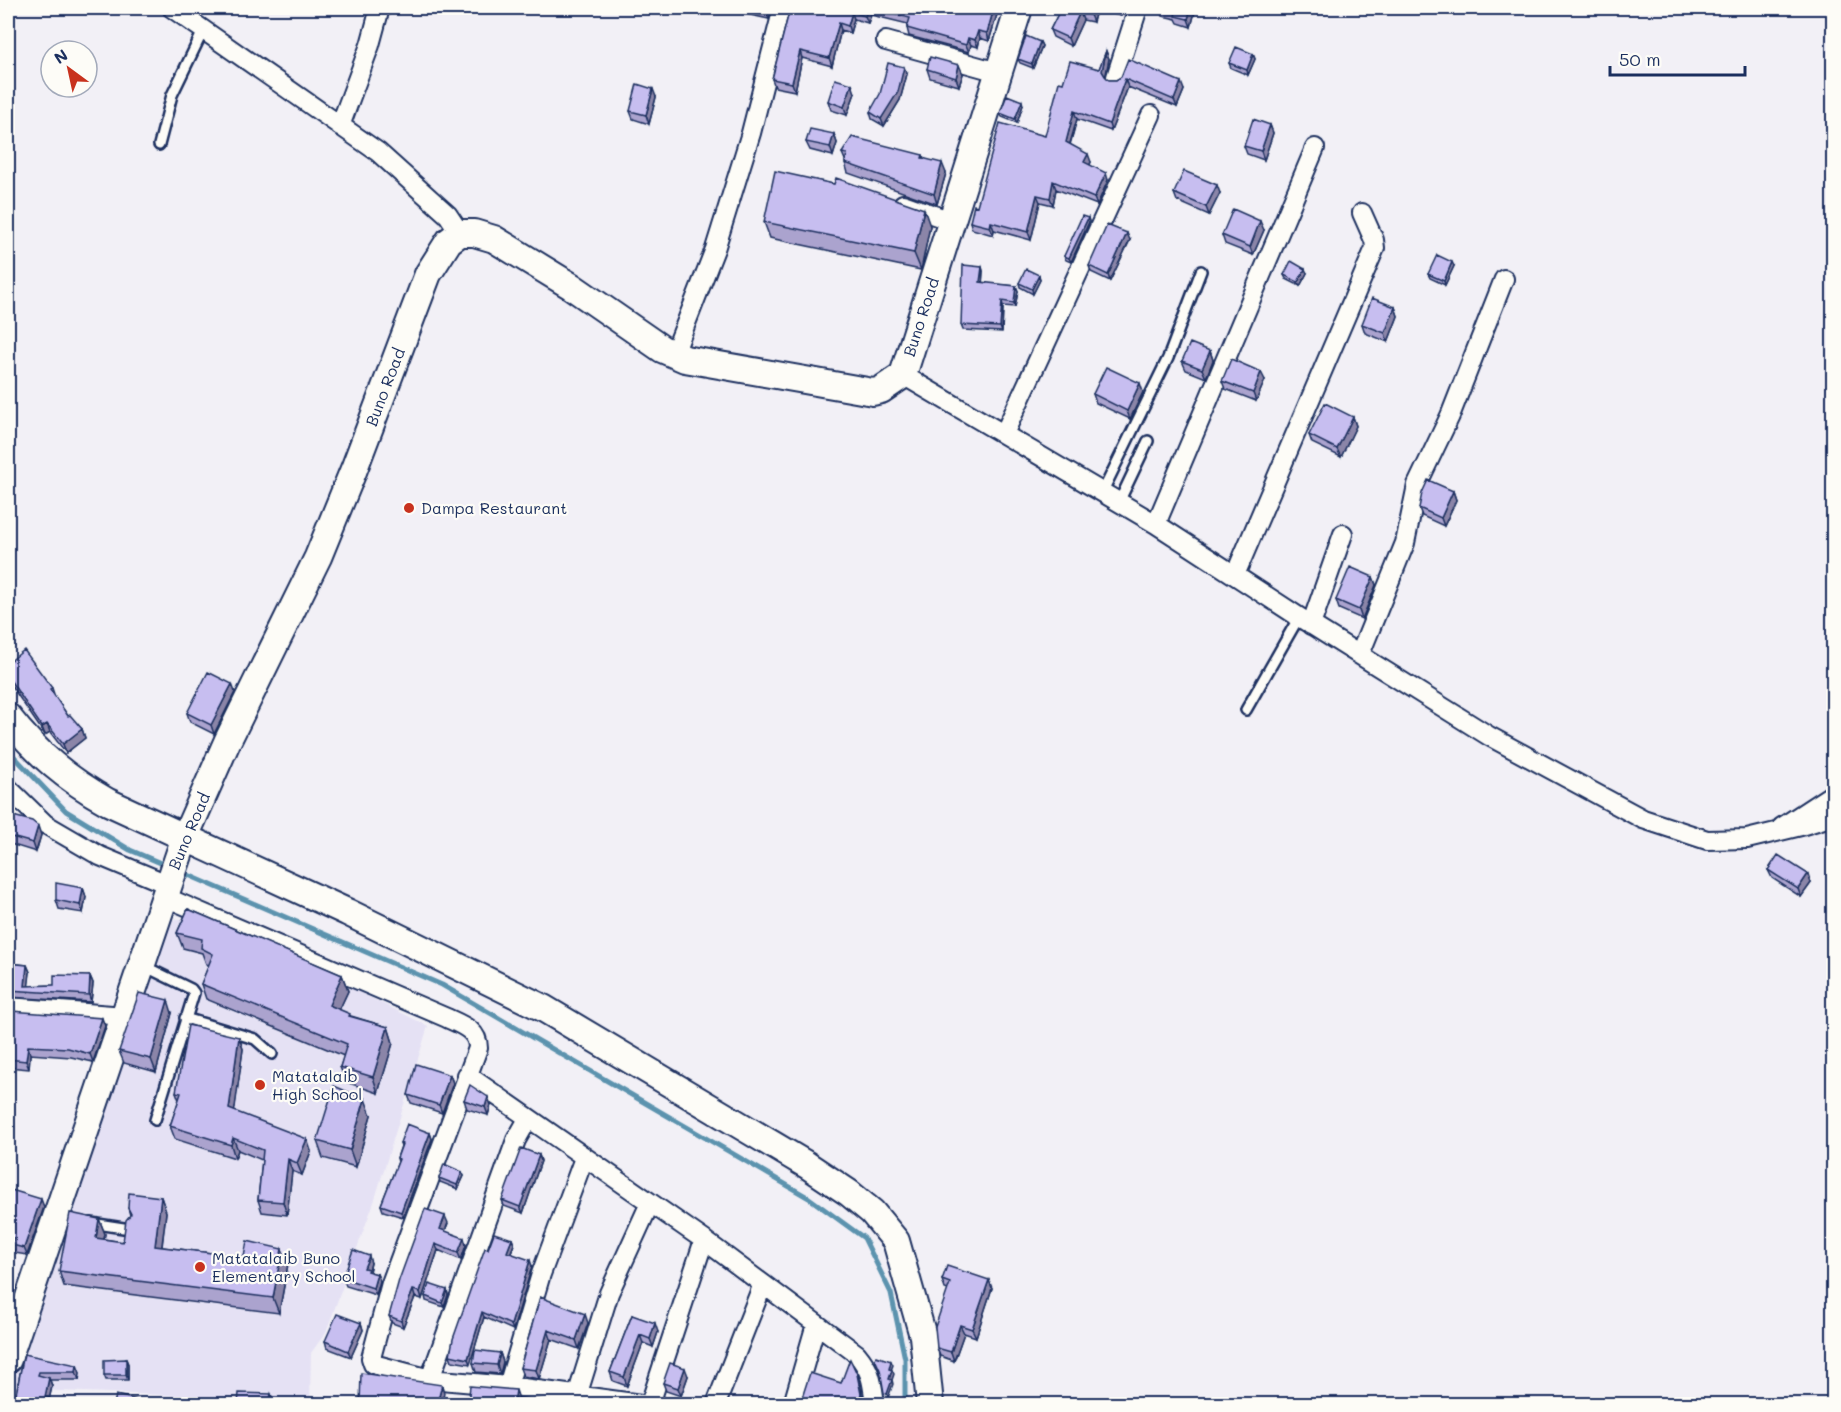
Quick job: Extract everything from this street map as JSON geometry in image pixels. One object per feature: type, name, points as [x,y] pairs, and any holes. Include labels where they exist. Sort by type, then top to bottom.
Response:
[{"type":"street","points":[[172,8],[378,152],[433,200],[448,215],[460,233]]},
{"type":"street","points":[[340,126],[370,45],[380,8]]},
{"type":"street","points":[[674,354],[718,239],[751,133],[783,8]]},
{"type":"street","name":"Buno Road","points":[[8,1359],[67,1220],[125,1016],[165,890],[185,837],[227,742],[318,557],[428,274],[448,241],[460,233],[474,233],[494,240],[571,286],[646,338],[685,359],[873,392],[881,390],[903,375],[1019,8]]},
{"type":"street","points":[[1116,77],[1138,8]]},
{"type":"street","points":[[886,41],[998,72]]},
{"type":"street","points":[[1004,434],[1151,115]]},
{"type":"street","points":[[1156,524],[1315,148]]},
{"type":"street","points":[[884,198],[951,221]]},
{"type":"street","points":[[1235,575],[1375,248],[1374,240],[1362,213]]},
{"type":"street","points":[[1360,654],[1405,543],[1417,485],[1450,416],[1504,279]]},
{"type":"street","points":[[903,375],[1156,524],[1305,621],[1489,736],[1643,819],[1707,840],[1747,839],[1833,816]]},
{"type":"street","points":[[1305,621],[1344,534]]},
{"type":"street","points":[[8,717],[35,749],[80,786],[108,802],[367,921],[543,1008],[807,1165],[849,1193],[872,1212],[896,1241],[923,1336],[930,1404]]},
{"type":"street","points":[[8,788],[45,824],[100,856],[165,890],[362,983],[470,1029],[478,1039],[478,1048],[391,1283],[370,1358],[375,1365],[430,1379],[508,1386],[641,1404]]},
{"type":"street","points":[[1773,833],[1833,793]]},
{"type":"street","points":[[8,1007],[125,1016]]},
{"type":"street","points":[[467,1075],[704,1240],[857,1354],[872,1376],[875,1404]]},
{"type":"street","points":[[430,1379],[516,1140],[528,1119]]},
{"type":"street","points":[[508,1386],[541,1274],[584,1158]]},
{"type":"street","points":[[577,1396],[609,1293],[650,1203]]},
{"type":"street","points":[[650,1404],[704,1240]]},
{"type":"street","points":[[716,1404],[763,1284]]},
{"type":"street","points":[[793,1404],[816,1324]]},
{"type":"lane","points":[[159,146],[172,95],[204,29]]},
{"type":"lane","points":[[1102,493],[1168,358],[1201,271]]},
{"type":"lane","points":[[1119,502],[1148,441]]},
{"type":"lane","points":[[1245,710],[1305,621]]},
{"type":"lane","points":[[141,965],[194,993],[155,1120]]},
{"type":"lane","points":[[185,1018],[255,1039],[272,1054]]},
{"type":"lane","points":[[67,1220],[130,1228]]},
{"type":"shaded area","points":[[195,918],[227,927],[428,1026],[374,1202],[326,1332],[311,1353],[310,1401],[10,1389],[165,920]]},
{"type":"building","points":[[790,8],[868,8],[865,16],[852,12],[848,26],[839,23],[829,58],[800,51],[792,83],[772,79]]},
{"type":"building","points":[[868,8],[994,8],[987,33],[978,31],[975,40],[968,38],[966,45],[907,28],[910,18]]},
{"type":"building","points":[[1061,8],[1092,8],[1090,15],[1080,12],[1068,38],[1050,30]]},
{"type":"building","points":[[1160,8],[1191,8],[1188,19],[1175,16],[1176,12]]},
{"type":"building","points":[[1026,36],[1040,42],[1032,64],[1018,59]]},
{"type":"building","points":[[1236,47],[1253,54],[1247,70],[1229,63]]},
{"type":"building","points":[[1106,51],[1102,71],[1109,80],[1121,77],[1128,59],[1181,82],[1174,100],[1125,79],[1109,124],[1074,111],[1066,142],[1088,154],[1084,162],[1106,173],[1094,198],[1053,181],[1050,198],[1037,195],[1028,232],[991,222],[990,227],[970,222],[974,205],[977,206],[1000,123],[1045,136],[1059,82],[1063,83],[1070,61],[1099,69]]},
{"type":"building","points":[[930,57],[959,65],[956,78],[927,69]]},
{"type":"building","points":[[888,63],[904,67],[898,92],[881,119],[870,112],[880,94]]},
{"type":"building","points":[[835,79],[852,84],[844,107],[828,101]]},
{"type":"building","points":[[637,84],[653,89],[646,115],[630,111]]},
{"type":"building","points":[[1007,95],[1022,101],[1015,119],[1000,113]]},
{"type":"building","points":[[1253,119],[1270,125],[1261,151],[1244,146]]},
{"type":"building","points":[[810,129],[834,134],[830,147],[806,142]]},
{"type":"building","points":[[852,137],[923,155],[922,158],[942,163],[934,194],[845,163],[847,154],[842,153]]},
{"type":"building","points":[[775,171],[834,184],[836,178],[924,209],[914,253],[764,222]]},
{"type":"building","points":[[1184,171],[1217,185],[1206,207],[1174,193]]},
{"type":"building","points":[[1233,209],[1260,221],[1250,247],[1222,235]]},
{"type":"building","points":[[1082,216],[1088,218],[1069,258],[1064,256]]},
{"type":"building","points":[[1107,225],[1127,233],[1108,275],[1089,266]]},
{"type":"building","points":[[1437,255],[1452,262],[1444,281],[1428,274]]},
{"type":"building","points":[[1291,261],[1305,269],[1298,282],[1284,275]]},
{"type":"building","points":[[963,265],[982,267],[980,282],[1016,286],[1014,303],[1002,301],[1000,327],[961,325]]},
{"type":"building","points":[[1026,269],[1039,275],[1032,289],[1019,283]]},
{"type":"building","points":[[1372,298],[1395,307],[1385,333],[1362,324]]},
{"type":"building","points":[[1190,343],[1210,351],[1202,369],[1182,361]]},
{"type":"building","points":[[1231,359],[1261,372],[1253,393],[1222,381]]},
{"type":"building","points":[[1106,367],[1140,383],[1127,411],[1093,394]]},
{"type":"building","points":[[1325,403],[1353,417],[1337,449],[1309,435]]},
{"type":"building","points":[[1428,480],[1453,491],[1441,518],[1419,508]]},
{"type":"building","points":[[1350,567],[1373,577],[1359,610],[1336,600]]},
{"type":"building","points":[[24,650],[52,688],[50,689],[68,716],[70,715],[82,729],[63,744],[47,724],[42,727],[8,677],[8,663]]},
{"type":"building","points":[[208,672],[232,684],[211,725],[187,713]]},
{"type":"building","points":[[13,816],[32,821],[38,826],[33,843],[8,836]]},
{"type":"building","points":[[1778,855],[1808,874],[1798,889],[1768,870]]},
{"type":"building","points":[[56,883],[83,888],[80,905],[56,900]]},
{"type":"building","points":[[188,909],[342,975],[329,1005],[350,1014],[349,1016],[388,1027],[373,1077],[340,1067],[347,1044],[201,984],[213,954],[201,948],[202,939],[177,933]]},
{"type":"building","points":[[8,963],[27,965],[25,986],[54,985],[54,975],[90,976],[89,995],[8,990]]},
{"type":"building","points":[[139,993],[168,1000],[151,1059],[119,1051]]},
{"type":"building","points":[[11,1011],[102,1018],[90,1054],[68,1048],[28,1046],[26,1061],[8,1059],[8,1028]]},
{"type":"building","points":[[188,1025],[239,1037],[229,1109],[307,1139],[297,1163],[288,1159],[283,1202],[258,1200],[263,1150],[233,1138],[231,1145],[170,1126],[181,1093],[176,1092]]},
{"type":"building","points":[[416,1064],[450,1075],[439,1105],[408,1095]]},
{"type":"building","points":[[470,1085],[488,1097],[485,1107],[464,1100]]},
{"type":"building","points":[[334,1086],[365,1099],[350,1150],[317,1141]]},
{"type":"building","points":[[407,1124],[430,1133],[401,1212],[381,1205],[399,1159],[397,1158],[402,1144],[400,1143]]},
{"type":"building","points":[[521,1148],[539,1155],[520,1207],[502,1200]]},
{"type":"building","points":[[444,1164],[462,1172],[457,1185],[439,1178]]},
{"type":"building","points":[[8,1189],[41,1199],[24,1248],[12,1245],[14,1238],[8,1236]]},
{"type":"building","points":[[129,1193],[161,1197],[155,1246],[244,1257],[247,1241],[282,1249],[273,1298],[59,1271],[70,1213],[99,1219],[96,1238],[123,1242],[126,1220],[131,1214],[128,1208]]},
{"type":"building","points":[[425,1209],[445,1216],[440,1229],[464,1238],[458,1253],[435,1244],[420,1292],[413,1290],[401,1321],[389,1316],[399,1280]]},
{"type":"building","points":[[494,1233],[512,1239],[507,1252],[530,1260],[511,1325],[482,1312],[468,1359],[450,1355],[453,1339],[485,1248],[488,1249]]},
{"type":"building","points":[[353,1250],[369,1256],[364,1268],[377,1274],[373,1288],[343,1278]]},
{"type":"building","points":[[947,1266],[989,1280],[972,1329],[960,1325],[951,1352],[937,1348],[935,1327],[950,1283],[942,1280]]},
{"type":"building","points":[[429,1284],[447,1290],[442,1303],[425,1296]]},
{"type":"building","points":[[540,1297],[585,1314],[576,1340],[548,1330],[536,1370],[520,1368]]},
{"type":"building","points":[[337,1314],[361,1323],[348,1351],[325,1341]]},
{"type":"building","points":[[632,1315],[655,1323],[650,1339],[640,1335],[624,1377],[610,1372]]},
{"type":"building","points":[[475,1350],[500,1353],[497,1365],[473,1363]]},
{"type":"building","points":[[24,1354],[77,1365],[76,1372],[39,1372],[38,1375],[49,1378],[45,1397],[49,1398],[47,1404],[8,1404],[8,1393],[16,1394]]},
{"type":"building","points":[[876,1356],[891,1361],[889,1369],[892,1370],[889,1379],[892,1380],[887,1394],[884,1393]]},
{"type":"building","points":[[126,1359],[126,1375],[104,1375],[104,1360]]},
{"type":"building","points":[[850,1359],[857,1374],[861,1394],[857,1404],[800,1404],[810,1373],[841,1383]]},
{"type":"building","points":[[670,1363],[685,1368],[678,1388],[663,1383]]},
{"type":"building","points":[[361,1373],[442,1385],[437,1404],[360,1404]]},
{"type":"building","points":[[470,1386],[516,1390],[514,1404],[468,1404]]},
{"type":"building","points":[[239,1393],[271,1394],[269,1404],[238,1404]]},
{"type":"building","points":[[116,1395],[155,1404],[114,1404]]},
{"type":"waterway","points":[[8,750],[66,811],[130,850],[163,864]]},
{"type":"waterway","points":[[186,874],[442,985],[809,1198],[864,1238],[891,1293],[905,1359],[905,1404]]},
{"type":"place","name":"Dampa Restaurant","points":[[409,508]]},
{"type":"place","name":"Matatalaib High School","points":[[260,1085]]},
{"type":"place","name":"Matatalaib Buno Elementary School","points":[[200,1267]]}]
